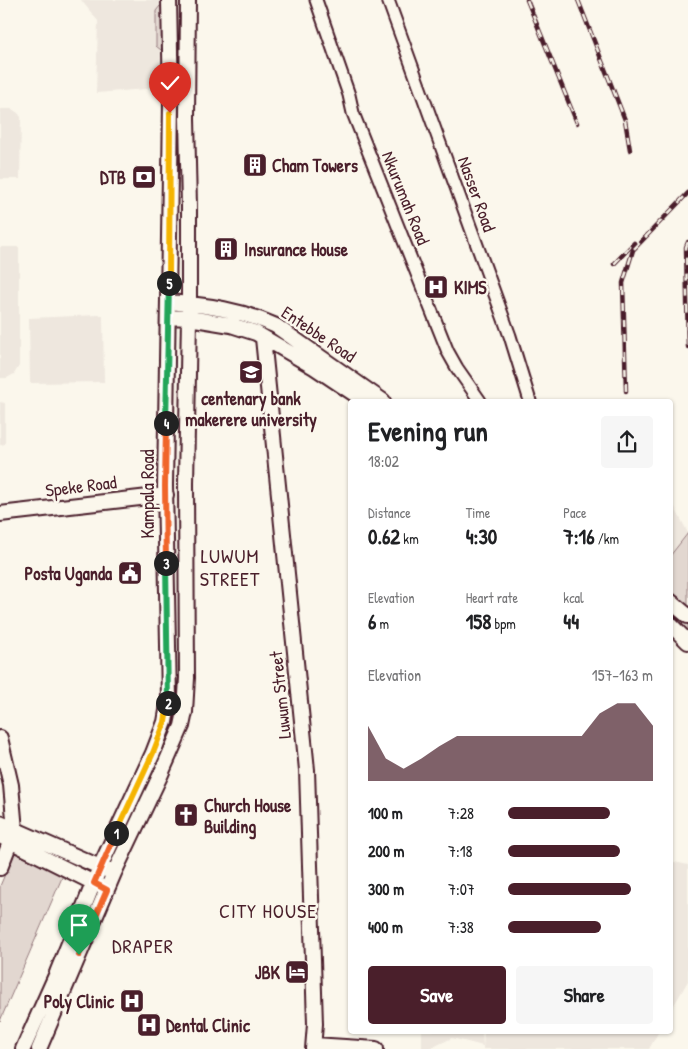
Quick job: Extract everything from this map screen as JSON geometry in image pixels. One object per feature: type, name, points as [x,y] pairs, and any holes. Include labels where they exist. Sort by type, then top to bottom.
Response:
[{"type":"main road","name":"Kampala Road","points":[[23,1049],[100,867],[153,753],[165,722],[169,700],[165,491],[171,100],[169,0]]},
{"type":"main road","points":[[39,1049],[114,873],[182,726],[185,712],[187,678],[186,483],[189,318],[188,0]]},
{"type":"main road","name":"Entebbe Road","points":[[169,302],[240,312],[264,320],[276,326],[380,399]]},
{"type":"main road","name":"Entebbe Road","points":[[168,317],[189,318],[231,325],[256,333],[314,367],[362,399]]},
{"type":"main road","name":"Luwum Street","points":[[264,338],[307,770],[315,1014],[314,1047]]},
{"type":"main road","name":"Speke Road","points":[[0,508],[165,491]]},
{"type":"main road","name":"Speke Road","points":[[0,514],[165,491]]},
{"type":"main road","points":[[673,603],[688,616]]},
{"type":"main road","points":[[673,627],[688,642]]},
{"type":"main road","points":[[0,738],[11,785],[13,806],[9,836],[0,868]]},
{"type":"main road","points":[[0,823],[9,836],[107,890]]},
{"type":"main road","points":[[9,836],[114,873]]},
{"type":"main road","points":[[314,1047],[376,1049]]},
{"type":"street","name":"Nkurumah Road","points":[[316,0],[346,86],[353,113],[448,352],[479,399]]},
{"type":"street","name":"Nasser Road","points":[[388,0],[510,336],[529,399]]},
{"type":"shaded area","points":[[81,0],[165,0],[164,84],[159,88],[96,93],[98,21]]},
{"type":"shaded area","points":[[160,6],[164,9],[164,50],[156,46],[156,11]]},
{"type":"shaded area","points":[[0,109],[12,109],[21,117],[20,179],[0,179]]},
{"type":"shaded area","points":[[0,247],[19,247],[19,366],[14,374],[7,378],[0,378]]},
{"type":"shaded area","points":[[103,316],[104,382],[30,383],[29,318]]},
{"type":"shaded area","points":[[0,402],[5,403],[5,444],[0,445]]},
{"type":"shaded area","points":[[673,504],[688,533],[673,552]]},
{"type":"shaded area","points":[[688,533],[688,607],[673,593],[673,552]]},
{"type":"shaded area","points":[[673,611],[688,625],[688,634],[673,622]]},
{"type":"shaded area","points":[[14,853],[64,873],[0,1021],[0,886]]},
{"type":"shaded area","points":[[673,862],[688,865],[688,981],[673,1007]]},
{"type":"shaded area","points":[[422,1034],[482,1034],[483,1046],[452,1038],[429,1049],[422,1049]]},
{"type":"shaded area","points":[[484,1034],[657,1034],[649,1049],[483,1049]]},
{"type":"railway","points":[[527,0],[577,123]]},
{"type":"railway","points":[[578,0],[625,120],[630,150]]},
{"type":"railway","points":[[626,391],[623,283],[633,250],[688,193]]},
{"type":"railway","points":[[688,242],[686,247],[688,347]]},
{"type":"railway","points":[[614,264],[634,243]]},
{"type":"place","name":"Cham Towers","points":[[255,165]]},
{"type":"place","name":"DTB","points":[[144,177]]},
{"type":"place","name":"Insurance House","points":[[226,249]]},
{"type":"place","name":"KIMS","points":[[436,287]]},
{"type":"place","name":"centenary bank makerere university","points":[[251,372]]},
{"type":"place","name":"Posta Uganda","points":[[130,573]]},
{"type":"place","name":"Church House Building","points":[[186,815]]},
{"type":"place","name":"JBK","points":[[297,972]]},
{"type":"place","name":"Poly Clinic","points":[[132,1001]]},
{"type":"place","name":"Dental Clinic","points":[[149,1025]]},
{"type":"district","name":"LUWUM STREET","points":[[230,566]]},
{"type":"district","name":"CITY HOUSE","points":[[268,910]]},
{"type":"district","name":"DRAPER","points":[[143,945]]},
{"type":"route","points":[[79,955],[107,890],[94,883],[153,753],[165,722],[169,700],[165,486],[169,302],[170,113]]}]
